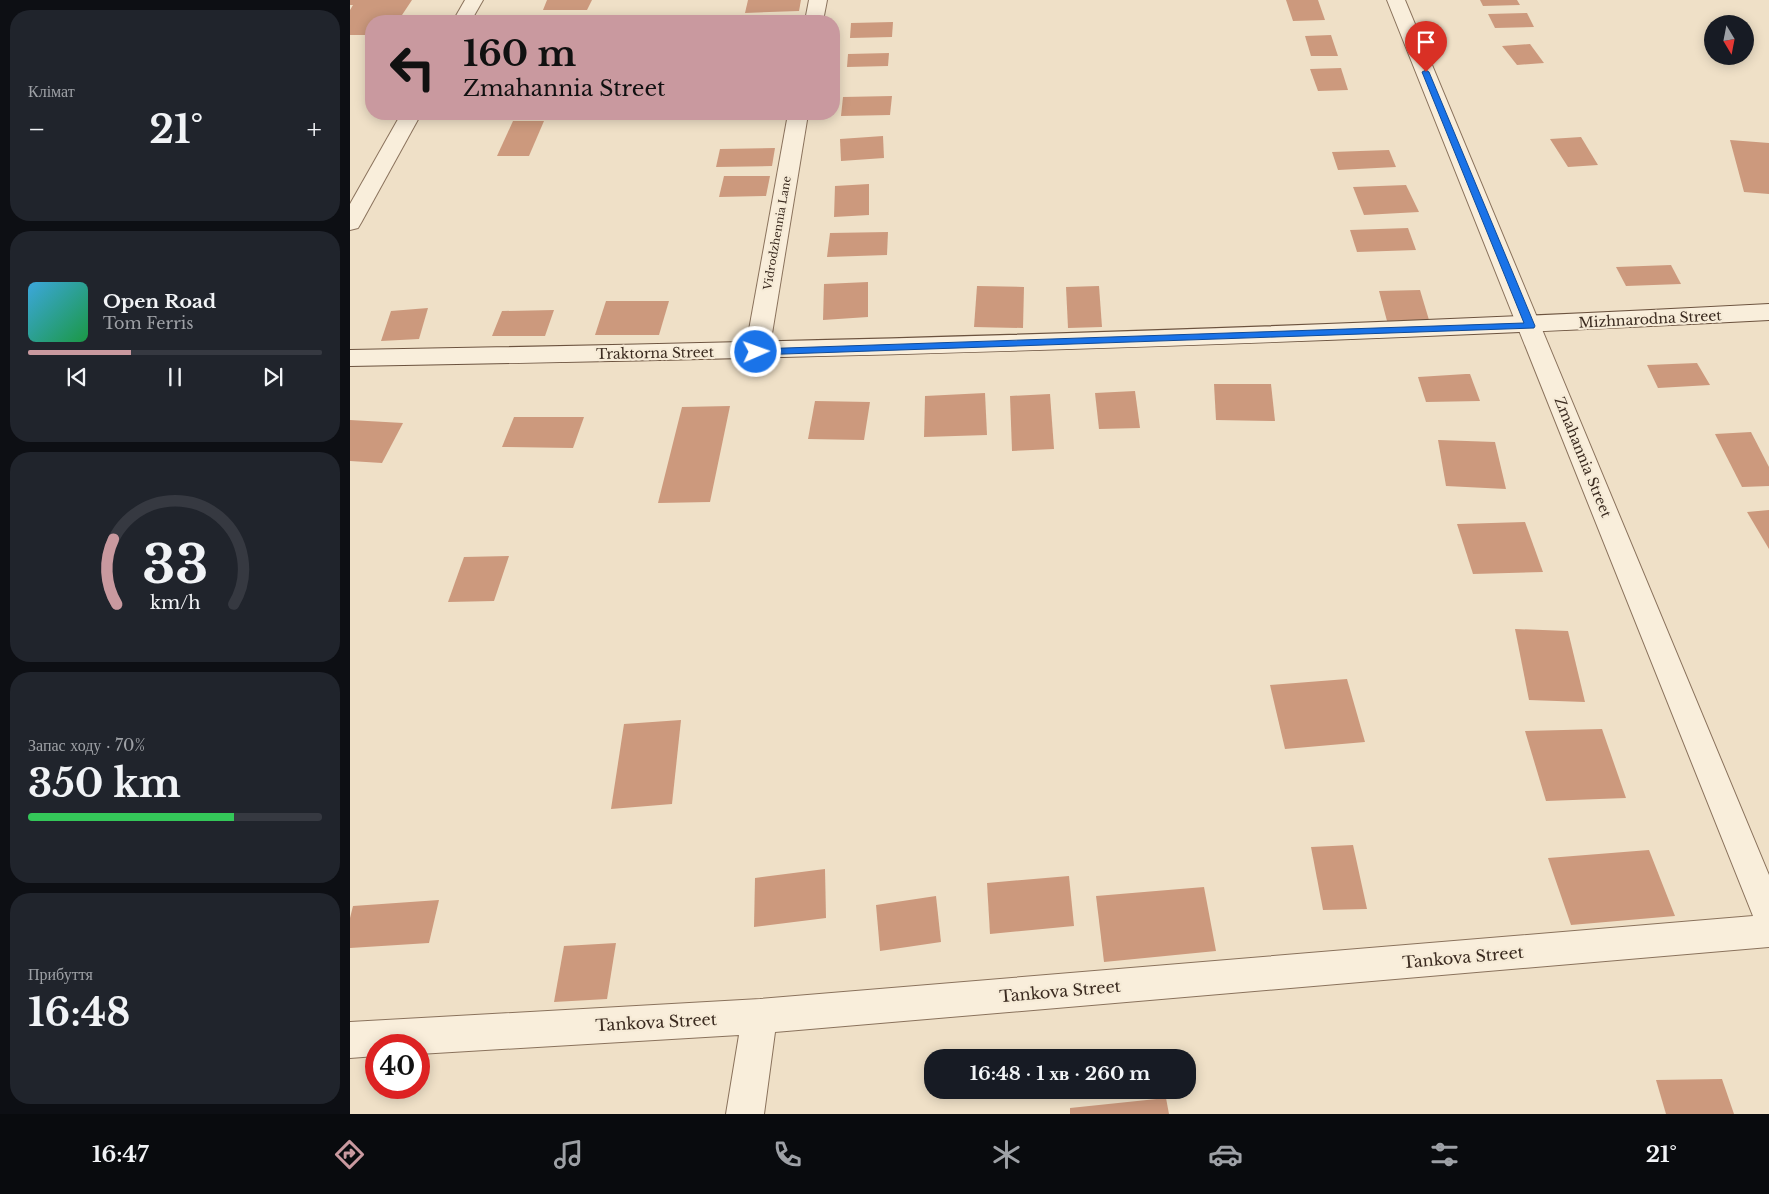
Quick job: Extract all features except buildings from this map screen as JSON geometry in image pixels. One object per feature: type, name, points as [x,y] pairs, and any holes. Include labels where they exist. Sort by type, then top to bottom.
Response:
[{"type":"street","points":[[465,15],[474,0]]},
{"type":"street","points":[[815,15],[818,0]]},
{"type":"street","name":"Zmahannia Street","points":[[1396,0],[1769,915]]},
{"type":"street","points":[[350,223],[408,120]]},
{"type":"street","name":"Vidrodzhennia Lane","points":[[756,352],[797,120]]},
{"type":"street","name":"Mizhnarodna Street","points":[[1530,326],[1769,312]]},
{"type":"street","name":"Traktorna Street","points":[[350,358],[756,352],[1530,326]]},
{"type":"street","name":"Tankova Street","points":[[350,1040],[760,1016],[1769,931]]},
{"type":"street","points":[[745,1114],[760,1016]]},
{"type":"route","points":[[756,352],[1530,326],[1426,72]]}]
